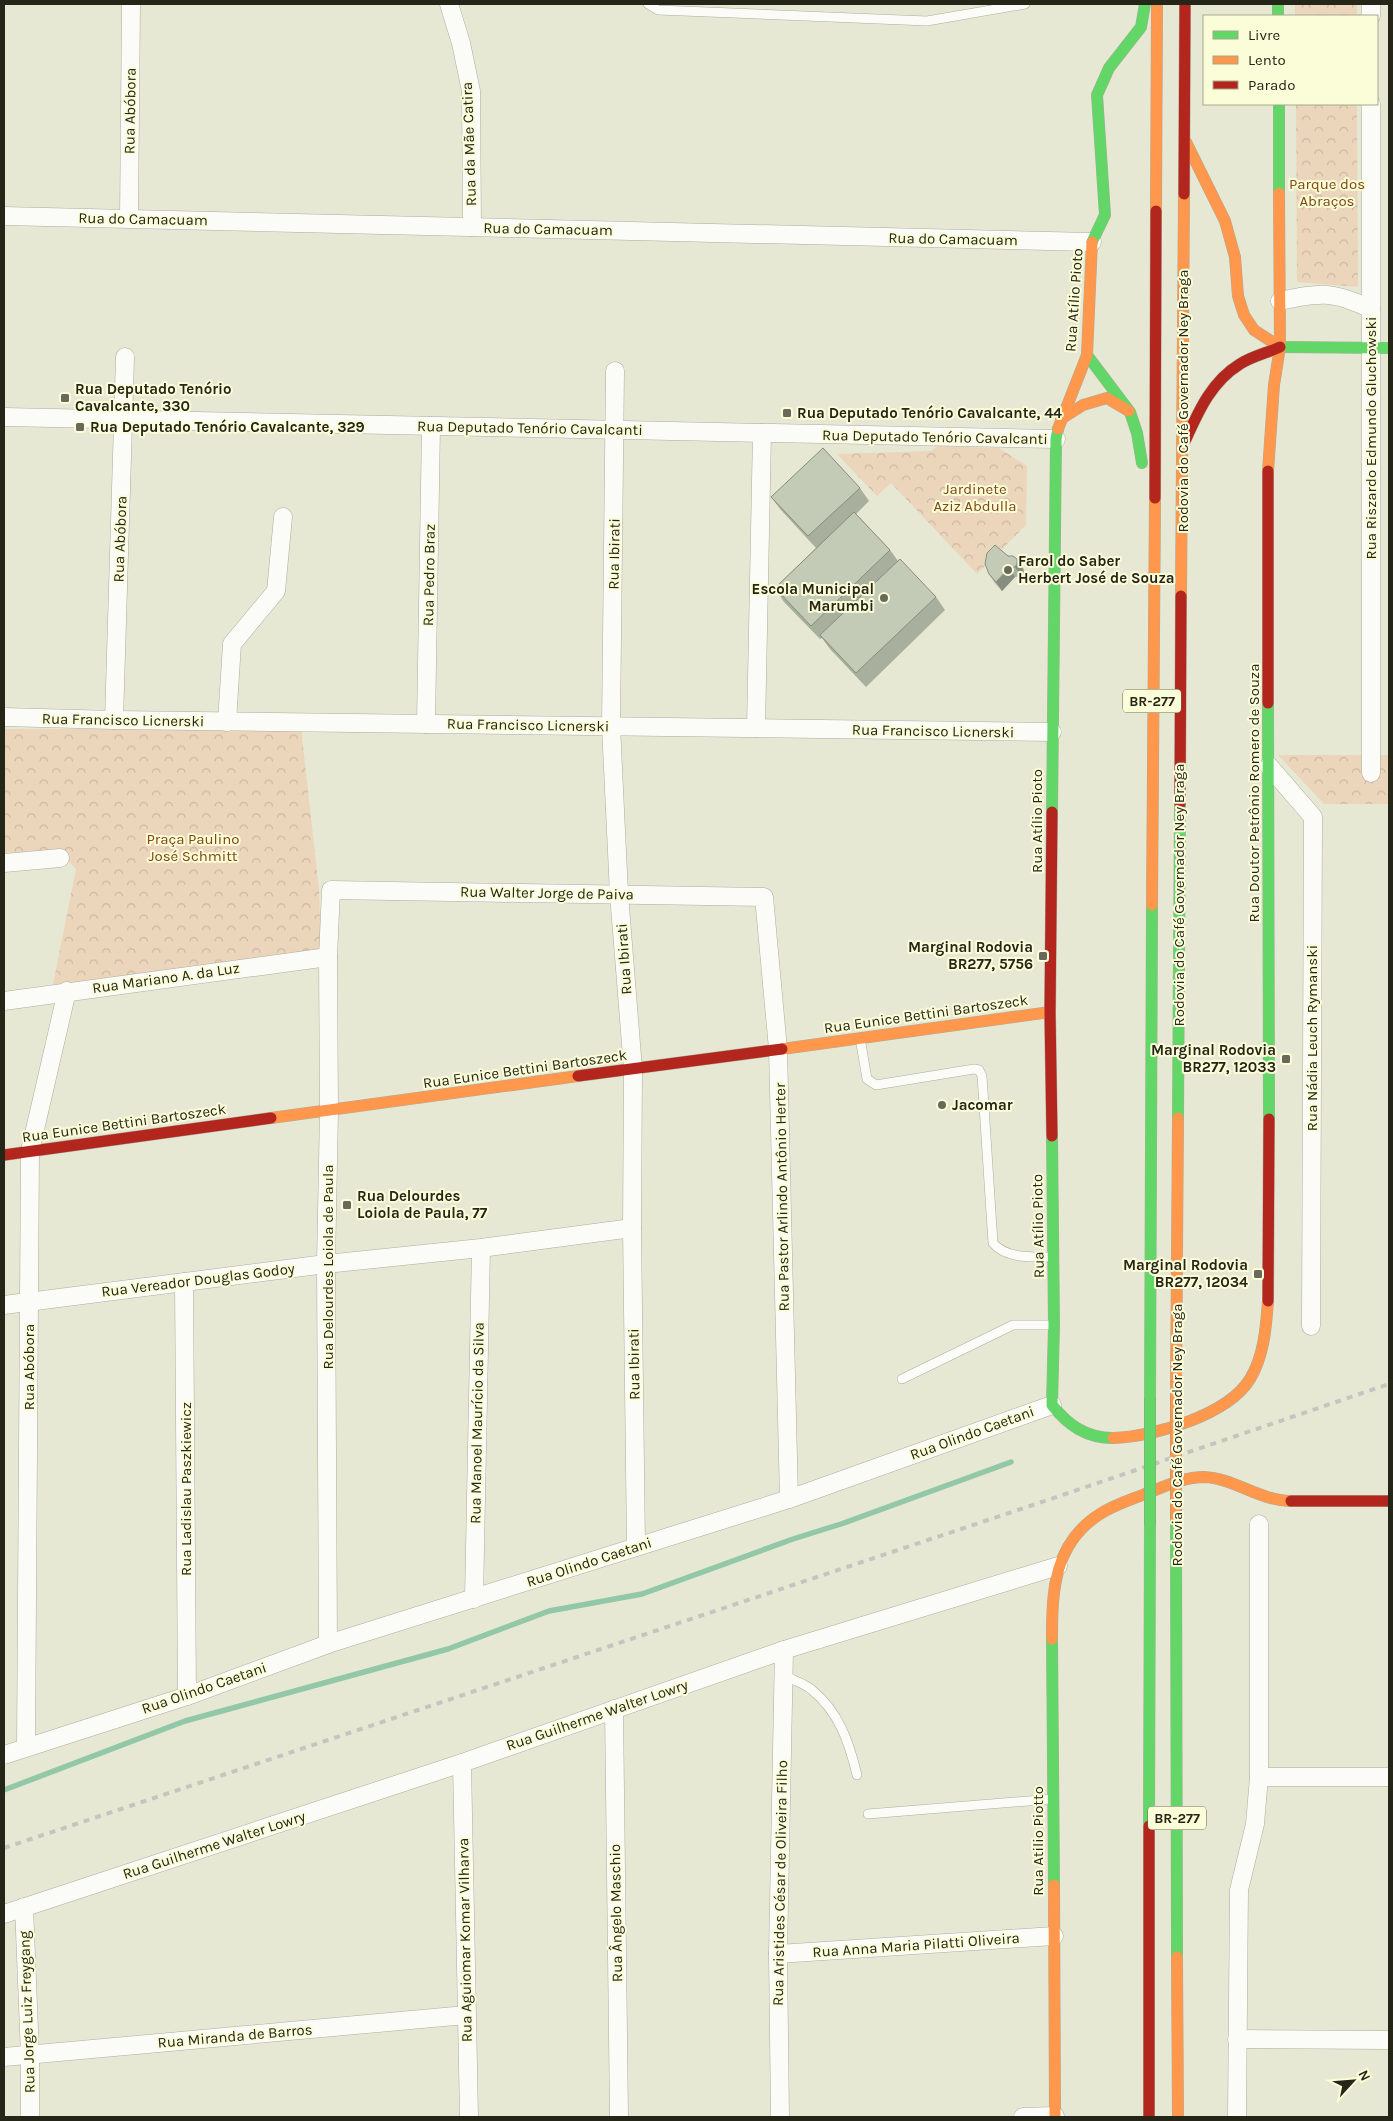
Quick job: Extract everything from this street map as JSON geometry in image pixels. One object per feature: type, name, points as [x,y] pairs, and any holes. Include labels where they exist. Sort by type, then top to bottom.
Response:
[{"type":"main road","points":[[1092,242],[1105,215],[1098,95],[1109,68],[1141,27],[1145,4]]},
{"type":"main road","name":"Rodovia do Café Governador Ney Braga","points":[[1149,2117],[1153,531],[1157,4]]},
{"type":"main road","name":"Rodovia do Café Governador Ney Braga","points":[[1178,2117],[1176,1392],[1185,4]]},
{"type":"main road","name":"Rua Doutor Petrônio Romero de Souza","points":[[1165,1427],[1213,1411],[1229,1402],[1242,1390],[1255,1370],[1264,1334],[1269,1285],[1268,456],[1273,394],[1280,347],[1279,105]]},
{"type":"main road","points":[[1185,140],[1225,221],[1235,257],[1238,296],[1244,315],[1254,330],[1280,347]]},
{"type":"main road","name":"Rua Atílio Pioto","points":[[1052,1405],[1054,1325],[1050,1012],[1056,439],[1061,419],[1087,355],[1092,242]]},
{"type":"main road","points":[[1182,448],[1210,391],[1223,377],[1240,364],[1280,347],[1389,348]]},
{"type":"main road","points":[[1087,355],[1130,412],[1137,433],[1153,531]]},
{"type":"main road","points":[[1061,419],[1083,404],[1107,398],[1130,412]]},
{"type":"main road","name":"Rua Eunice Bettini Bartoszeck","points":[[4,1154],[1050,1012]]},
{"type":"main road","name":"Rua Olindo Caetani","points":[[1052,1405],[1071,1426],[1099,1438],[1115,1440],[1165,1427]]},
{"type":"main road","points":[[1058,1566],[1070,1544],[1083,1527],[1100,1514],[1184,1479],[1203,1477],[1218,1479],[1278,1501],[1389,1501]]},
{"type":"main road","name":"Rua Atilio Piotto","points":[[1055,2116],[1052,1608],[1058,1566]]},
{"type":"street","name":"Rua Abóbora","points":[[129,218],[131,4]]},
{"type":"street","name":"Rua da Mãe Catira","points":[[449,4],[461,43],[471,91],[472,227]]},
{"type":"street","name":"Rua Riszardo Edmundo Gluchowski","points":[[1370,105],[1370,773]]},
{"type":"street","name":"Rua do Camacuam","points":[[4,216],[1092,242]]},
{"type":"street","points":[[1280,301],[1324,293],[1339,295],[1371,308]]},
{"type":"street","name":"Rua Abóbora","points":[[114,720],[125,357]]},
{"type":"street","name":"Rua Ibirati","points":[[615,371],[612,726],[619,894],[632,1069],[636,1548]]},
{"type":"street","name":"Rua Deputado Tenório Cavalcanti","points":[[4,417],[1056,439]]},
{"type":"street","name":"Rua Pedro Braz","points":[[426,724],[431,426]]},
{"type":"street","points":[[756,728],[762,433]]},
{"type":"street","points":[[228,722],[232,644],[276,591],[283,517]]},
{"type":"street","name":"Rua Francisco Licnerski","points":[[4,717],[228,722],[1052,732]]},
{"type":"street","name":"Rua Nádia Leuch Rymanski","points":[[1269,766],[1312,817],[1311,1326]]},
{"type":"street","points":[[4,863],[60,858]]},
{"type":"street","name":"Rua Walter Jorge de Paiva","points":[[331,890],[764,897]]},
{"type":"street","name":"Rua Delourdes Loiola de Paula","points":[[328,1644],[326,1264],[329,1111],[328,957],[331,890]]},
{"type":"street","name":"Rua Pastor Arlindo Antônio Herter","points":[[764,897],[778,1050],[789,1499]]},
{"type":"street","name":"Rua Mariano A. da Luz","points":[[4,1001],[328,957]]},
{"type":"street","name":"Rua Abóbora","points":[[26,1747],[30,1151],[67,992]]},
{"type":"street","name":"Rua Vereador Douglas Godoy","points":[[4,1305],[326,1264],[481,1248],[632,1228]]},
{"type":"street","name":"Rua Manoel Maurício da Silva","points":[[474,1599],[481,1248]]},
{"type":"street","name":"Rua Ladislau Paszkiewicz","points":[[184,1282],[187,1696]]},
{"type":"street","name":"Rua Olindo Caetani","points":[[4,1754],[187,1696],[328,1644],[789,1499],[1052,1405]]},
{"type":"street","points":[[1236,2117],[1239,1890],[1255,1824],[1259,1776],[1259,1524]]},
{"type":"street","name":"Rua Guilherme Walter Lowry","points":[[4,1914],[462,1763],[784,1650],[1058,1566]]},
{"type":"street","name":"Rua Aristides César de Oliveira Filho","points":[[780,2117],[778,1954],[784,1650]]},
{"type":"street","name":"Rua Ângelo Maschio","points":[[614,1709],[619,2117]]},
{"type":"street","name":"Rua Aguiomar Komar Vilharva","points":[[462,1763],[469,2117]]},
{"type":"street","points":[[1259,1776],[1389,1777]]},
{"type":"street","name":"Rua Jorge Luiz Freygang","points":[[24,1907],[30,2055],[30,2117]]},
{"type":"street","name":"Rua Anna Maria Pilatti Oliveira","points":[[778,1954],[1054,1936]]},
{"type":"street","name":"Rua Miranda de Barros","points":[[4,2057],[466,2015]]},
{"type":"street","points":[[1237,2039],[1389,2040]]},
{"type":"street","points":[[1023,2117],[1055,2116]]},
{"type":"lane","points":[[648,4],[658,10],[927,21],[1025,4]]},
{"type":"lane","points":[[860,1038],[866,1080],[876,1085],[974,1069],[979,1070],[982,1076],[993,1243],[999,1250],[1027,1257],[1053,1257]]},
{"type":"lane","points":[[902,1379],[1013,1325],[1054,1325]]},
{"type":"lane","points":[[783,1675],[810,1688],[829,1706],[848,1739],[857,1775]]},
{"type":"lane","points":[[868,1814],[1053,1799]]},
{"type":"green space","points":[[1295,4],[1357,4],[1357,15],[1295,15]]},
{"type":"green space","name":"Parque dos Abraços","points":[[1296,105],[1357,105],[1358,287],[1297,282]]},
{"type":"green space","name":"Jardinete Aziz Abdulla","points":[[937,446],[999,448],[1027,466],[1026,525],[977,574],[891,483],[877,496],[837,454],[931,451]]},
{"type":"green space","name":"Praça Paulino José Schmitt","points":[[301,728],[319,889],[321,949],[52,989],[76,869],[58,850],[4,853],[4,729]]},
{"type":"green space","points":[[1278,755],[1389,755],[1389,804],[1324,804]]},
{"type":"building","points":[[823,448],[860,488],[808,536],[771,497]]},
{"type":"building","points":[[854,512],[890,550],[811,626],[775,588]]},
{"type":"building","points":[[995,545],[1008,556],[1013,556],[1017,559],[1015,567],[1009,568],[996,582],[989,574],[985,564],[987,553]]},
{"type":"building","points":[[900,559],[936,597],[856,673],[820,635]]},
{"type":"waterway","points":[[4,1790],[185,1721],[448,1649],[549,1611],[642,1594],[1011,1462]]},
{"type":"railway","points":[[4,1848],[1033,1505],[1389,1384]]},
{"type":"traffic: fast","points":[[1092,242],[1105,215],[1097,95],[1109,68],[1141,27],[1145,4]]},
{"type":"traffic: fast","points":[[1278,4],[1278,15]]},
{"type":"traffic: fast","points":[[1279,105],[1279,193]]},
{"type":"traffic: fast","points":[[1280,347],[1389,348]]},
{"type":"traffic: fast","points":[[1087,355],[1130,412],[1137,433],[1142,463]]},
{"type":"traffic: fast","points":[[1052,812],[1056,439],[1058,429]]},
{"type":"traffic: fast","points":[[1268,703],[1269,1119]]},
{"type":"traffic: fast","points":[[1178,1118],[1180,804]]},
{"type":"traffic: fast","points":[[1150,1398],[1152,905]]},
{"type":"traffic: fast","points":[[1052,1136],[1054,1325],[1052,1405],[1064,1419],[1078,1429],[1094,1436],[1113,1438]]},
{"type":"traffic: fast","points":[[1150,1398],[1150,1525]]},
{"type":"traffic: fast","points":[[1176,1518],[1177,1957]]},
{"type":"traffic: fast","points":[[1149,1826],[1150,1525]]},
{"type":"traffic: fast","points":[[1052,1639],[1054,1885]]},
{"type":"traffic: slow","points":[[1156,211],[1157,4]]},
{"type":"traffic: slow","points":[[1186,142],[1225,221],[1235,257],[1238,296],[1244,315],[1254,330],[1280,347]]},
{"type":"traffic: slow","points":[[1268,471],[1274,385],[1280,347],[1279,193]]},
{"type":"traffic: slow","points":[[1181,596],[1184,194]]},
{"type":"traffic: slow","points":[[1058,429],[1087,355],[1092,242]]},
{"type":"traffic: slow","points":[[1061,419],[1083,405],[1107,398],[1129,411]]},
{"type":"traffic: slow","points":[[1152,905],[1155,498]]},
{"type":"traffic: slow","points":[[782,1049],[1050,1012]]},
{"type":"traffic: slow","points":[[271,1118],[578,1076]]},
{"type":"traffic: slow","points":[[1176,1392],[1178,1118]]},
{"type":"traffic: slow","points":[[1113,1438],[1148,1433],[1188,1422],[1208,1413],[1239,1392],[1250,1379],[1258,1361],[1265,1331],[1268,1301]]},
{"type":"traffic: slow","points":[[1176,1392],[1176,1518]]},
{"type":"traffic: slow","points":[[1052,1639],[1055,1586],[1065,1553],[1073,1539],[1085,1526],[1105,1511],[1174,1483],[1196,1477],[1215,1478],[1269,1497],[1291,1501]]},
{"type":"traffic: slow","points":[[1054,1885],[1055,2117]]},
{"type":"traffic: slow","points":[[1177,1957],[1178,2117]]},
{"type":"traffic: jam","points":[[1184,194],[1185,4]]},
{"type":"traffic: jam","points":[[1155,498],[1156,211]]},
{"type":"traffic: jam","points":[[1186,439],[1207,397],[1230,371],[1245,361],[1280,347]]},
{"type":"traffic: jam","points":[[1268,471],[1268,703]]},
{"type":"traffic: jam","points":[[1180,804],[1181,596]]},
{"type":"traffic: jam","points":[[1052,812],[1050,1012],[1052,1136]]},
{"type":"traffic: jam","points":[[578,1076],[782,1049]]},
{"type":"traffic: jam","points":[[4,1155],[271,1118]]},
{"type":"traffic: jam","points":[[1268,1301],[1269,1119]]},
{"type":"traffic: jam","points":[[1291,1501],[1389,1501]]},
{"type":"traffic: jam","points":[[1149,1826],[1149,2117]]},
{"type":"place","name":"Rua Deputado Tenório Cavalcante, 330","points":[[65,398]]},
{"type":"place","name":"Rua Deputado Tenório Cavalcante, 44","points":[[787,413]]},
{"type":"place","name":"Rua Deputado Tenório Cavalcante, 329","points":[[80,427]]},
{"type":"place","name":"Farol do Saber Herbert José de Souza","points":[[1008,570]]},
{"type":"place","name":"Escola Municipal Marumbi","points":[[884,598]]},
{"type":"place","name":"Marginal Rodovia BR277, 5756","points":[[1043,956]]},
{"type":"place","name":"Marginal Rodovia BR277, 12033","points":[[1286,1059]]},
{"type":"place","name":"Jacomar","points":[[942,1105]]},
{"type":"place","name":"Rua Delourdes Loiola de Paula, 77","points":[[347,1205]]},
{"type":"place","name":"Marginal Rodovia BR277, 12034","points":[[1258,1274]]}]
